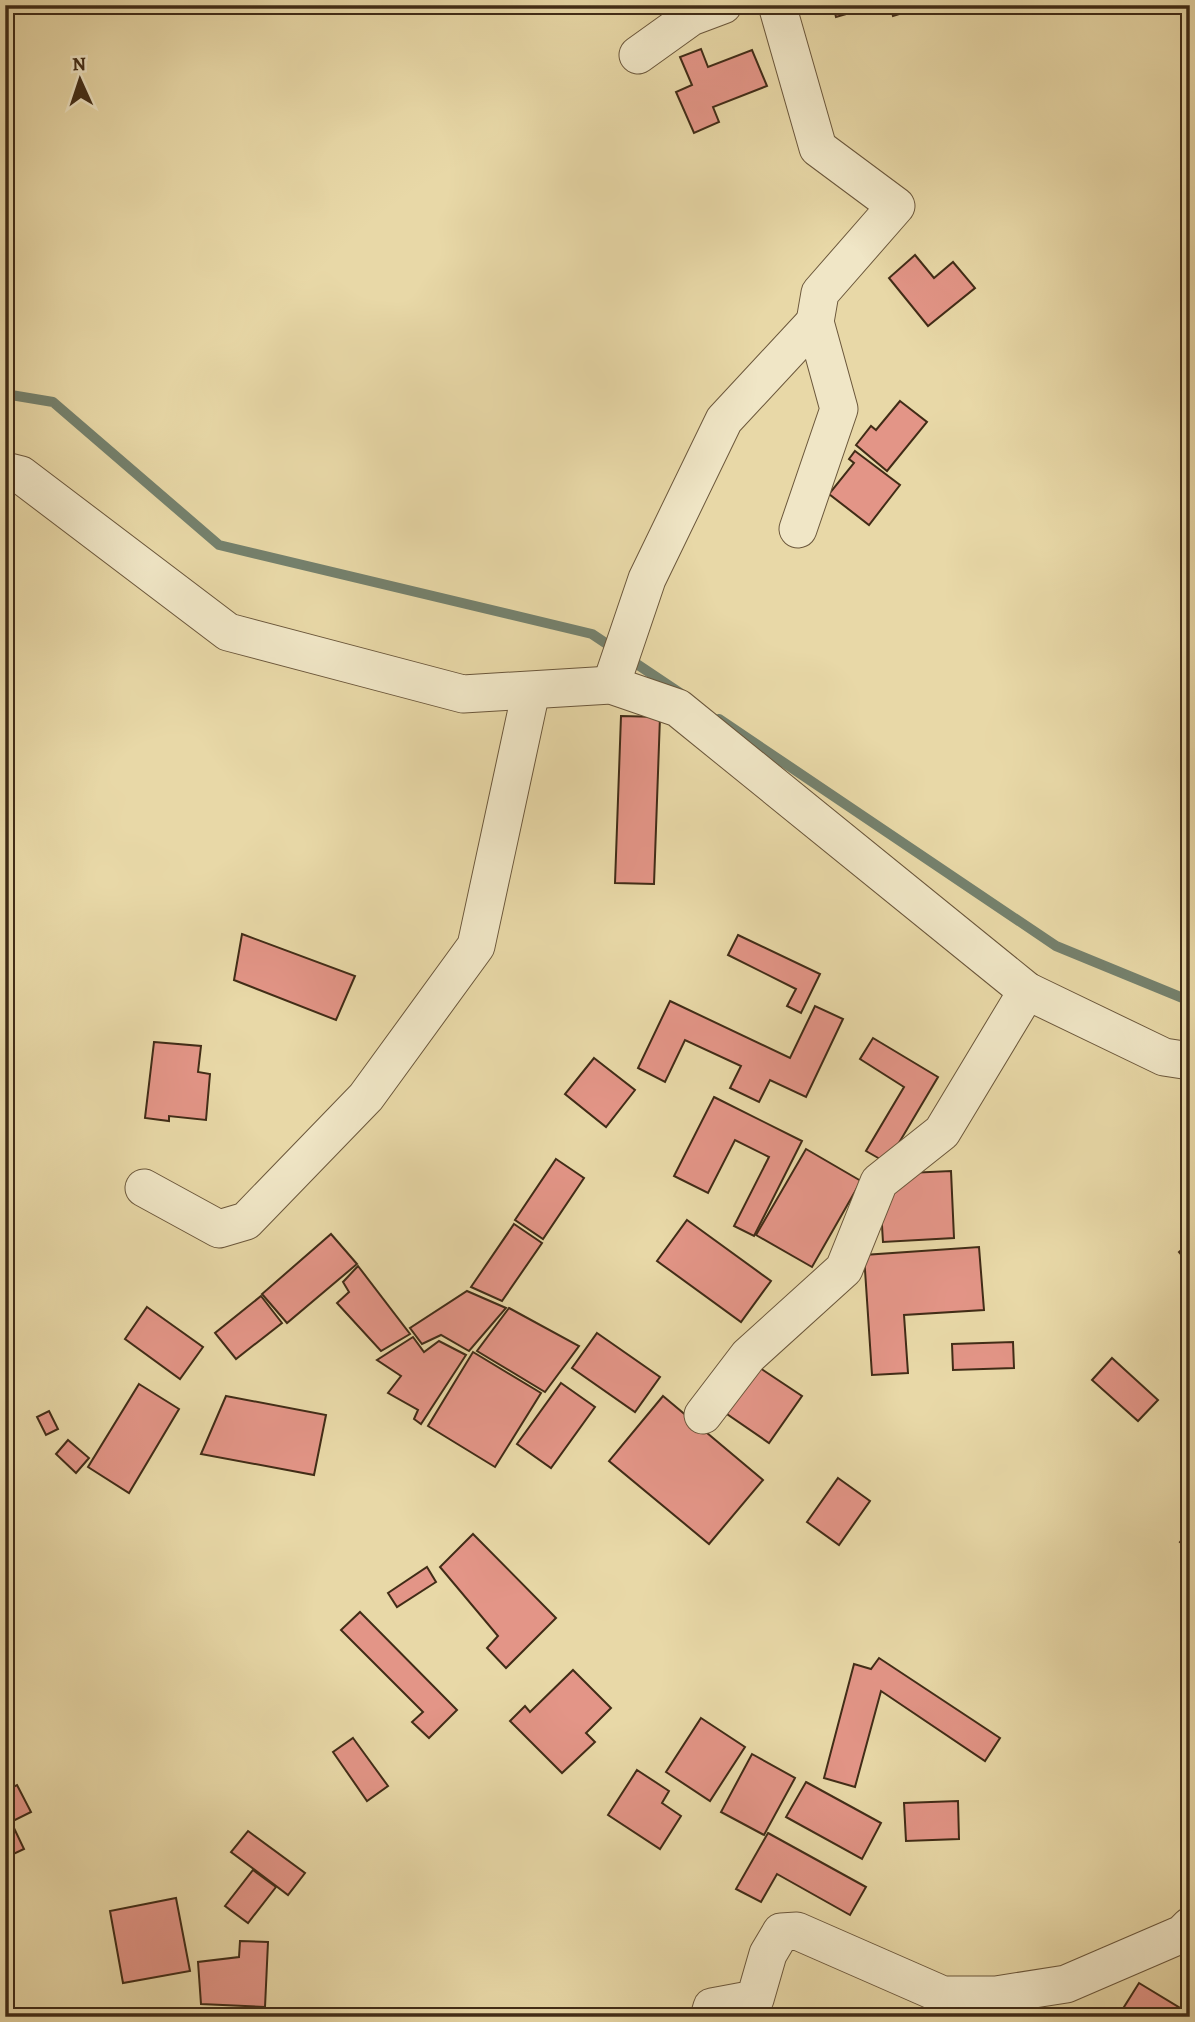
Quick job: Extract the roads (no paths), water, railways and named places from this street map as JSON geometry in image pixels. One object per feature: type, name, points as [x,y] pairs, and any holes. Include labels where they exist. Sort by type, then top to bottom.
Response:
[{"type":"street","points":[[638,55],[691,17],[723,5]]},
{"type":"street","points":[[777,5],[818,148],[896,206],[820,293],[816,322],[839,409],[798,529]]},
{"type":"street","points":[[614,673],[647,579],[724,420],[816,322]]},
{"type":"street","points":[[5,471],[21,475],[228,632],[463,694],[531,691],[614,673],[678,708],[1027,991],[1164,1057],[1190,1062]]},
{"type":"street","points":[[144,1188],[219,1229],[246,1221],[366,1097],[476,946],[531,691]]},
{"type":"street","points":[[703,1415],[748,1356],[844,1269],[879,1182],[942,1132],[1027,991]]},
{"type":"street","points":[[709,2017],[712,2007],[755,1999],[768,1954],[781,1932],[797,1931],[943,1995],[996,1995],[1066,1984],[1182,1934],[1190,1926]]},
{"type":"waterway","points":[[5,394],[53,402],[219,545],[592,634],[680,693]]},
{"type":"waterway","points":[[719,719],[1056,946],[1190,1001]]}]
